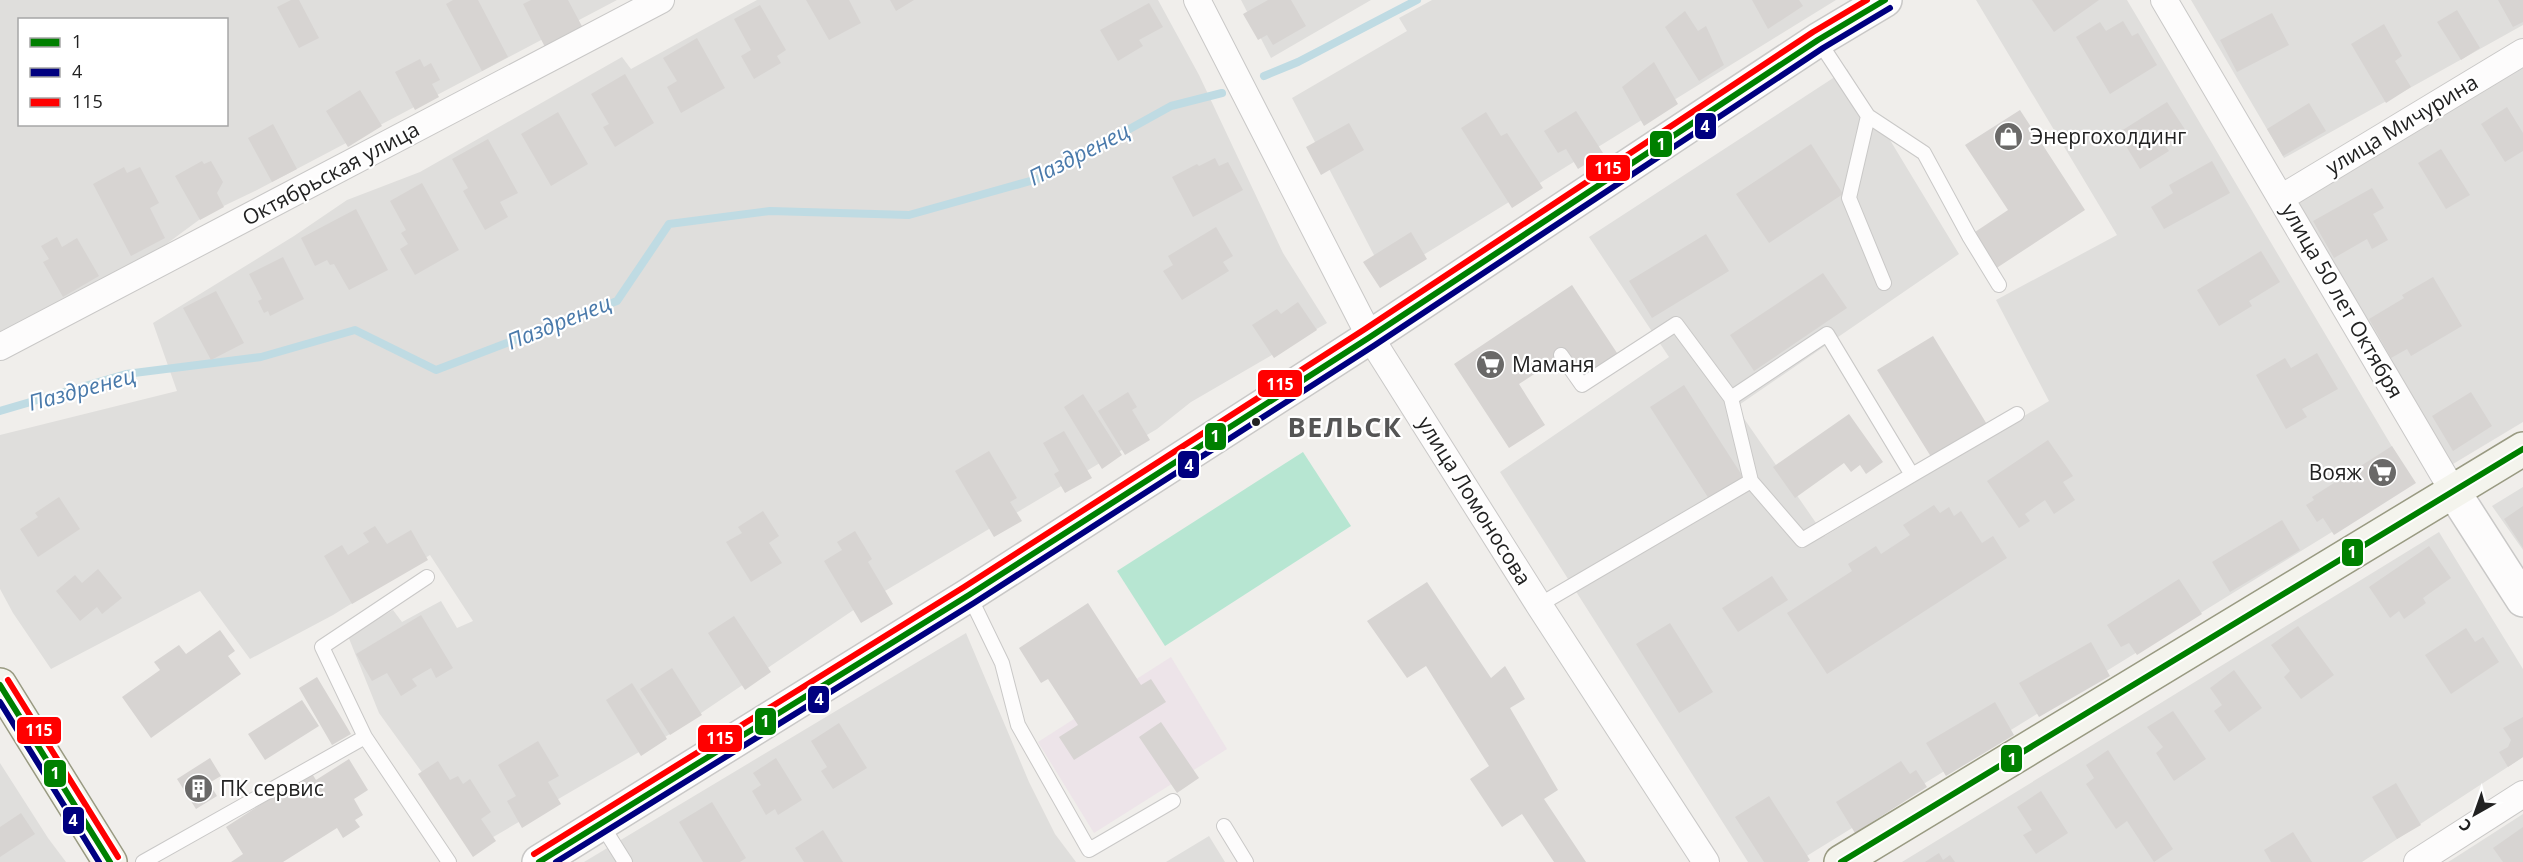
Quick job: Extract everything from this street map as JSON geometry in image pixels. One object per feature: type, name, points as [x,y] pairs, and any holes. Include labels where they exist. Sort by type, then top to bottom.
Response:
[{"type":"main road","points":[[1841,862],[2523,449]]},
{"type":"main road","points":[[0,685],[110,862]]},
{"type":"street","name":"Октябрьская улица","points":[[0,347],[661,0]]},
{"type":"street","name":"улица Ломоносова","points":[[1197,0],[1370,337],[1539,605],[1706,862]]},
{"type":"street","points":[[538,862],[969,595],[1370,337],[1818,40],[1885,0]]},
{"type":"street","name":"улица 50 лет Октября","points":[[2164,0],[2453,491],[2523,600]]},
{"type":"street","name":"улица Мичурина","points":[[2281,198],[2523,52]]},
{"type":"street","points":[[2417,862],[2523,794]]},
{"type":"lane","points":[[1818,40],[1868,116],[1924,153],[1969,236],[1999,285]]},
{"type":"lane","points":[[1868,116],[1850,198],[1884,283]]},
{"type":"lane","points":[[1561,355],[1582,384],[1676,324],[1731,398],[1751,481],[1802,540],[2017,414]]},
{"type":"lane","points":[[1731,398],[1827,334],[1912,474]]},
{"type":"lane","points":[[1539,605],[1751,481]]},
{"type":"lane","points":[[427,577],[322,647],[365,737],[449,862]]},
{"type":"lane","points":[[969,595],[1002,663],[1018,725],[1089,850],[1173,801]]},
{"type":"lane","points":[[143,862],[365,737]]},
{"type":"lane","points":[[600,822],[625,862]]},
{"type":"lane","points":[[1224,826],[1246,862]]},
{"type":"shaded area","points":[[0,0],[617,0],[257,190],[207,214],[138,265],[0,334]]},
{"type":"shaded area","points":[[757,0],[1158,0],[1199,75],[1283,253],[1327,323],[1191,402],[1157,429],[858,607],[670,734],[476,847],[379,713],[348,636],[393,610],[402,622],[441,601],[457,628],[473,621],[430,555],[333,615],[250,659],[200,591],[51,669],[13,613],[0,589],[0,435],[177,391],[153,323],[294,236],[347,200],[420,172],[622,57],[631,69]]},
{"type":"shaded area","points":[[1241,0],[1371,0],[1271,58]]},
{"type":"shaded area","points":[[1432,0],[1836,0],[1386,278],[1292,98],[1407,31],[1399,18]]},
{"type":"shaded area","points":[[1976,0],[2127,0],[2413,482],[1797,862],[1748,862],[1500,472],[1669,357],[1589,237],[1847,69],[1959,254],[1736,407],[1825,536],[2049,401],[1996,300],[2117,235]]},
{"type":"shaded area","points":[[2191,0],[2523,0],[2523,25],[2284,158]]},
{"type":"shaded area","points":[[2523,63],[2523,422],[2448,467],[2291,199]]},
{"type":"shaded area","points":[[2523,487],[2523,550],[2492,506]]},
{"type":"shaded area","points":[[2439,532],[2523,669],[2523,757],[2362,862],[1902,862]]},
{"type":"shaded area","points":[[966,633],[1029,782],[1055,834],[1076,862],[584,862]]},
{"type":"shaded area","points":[[1171,657],[1227,749],[1094,833],[1038,742]]},
{"type":"shaded area","points":[[0,763],[48,838],[66,862],[0,862]]},
{"type":"shaded area","points":[[2523,814],[2523,862],[2448,862],[2453,859]]},
{"type":"shaded area","points":[[1209,836],[1225,862],[1166,862]]},
{"type":"green space","points":[[1303,452],[1351,526],[1165,646],[1117,571]]},
{"type":"building","points":[[291,0],[299,0],[319,38],[299,48],[277,7]]},
{"type":"building","points":[[453,0],[478,0],[508,57],[482,71],[446,4]]},
{"type":"building","points":[[531,0],[568,0],[584,30],[546,49],[523,4]]},
{"type":"building","points":[[806,0],[849,0],[861,23],[829,40]]},
{"type":"building","points":[[890,0],[914,0],[896,11]]},
{"type":"building","points":[[1268,0],[1291,0],[1306,26],[1273,45],[1267,35],[1258,40],[1243,14]]},
{"type":"building","points":[[1752,0],[1799,0],[1803,6],[1768,29]]},
{"type":"building","points":[[2032,0],[2099,0],[2054,32]]},
{"type":"building","points":[[2498,0],[2523,0],[2523,22],[2513,27]]},
{"type":"building","points":[[1149,3],[1163,27],[1139,40],[1143,46],[1118,61],[1100,30]]},
{"type":"building","points":[[760,5],[786,50],[777,56],[781,63],[754,79],[741,56],[751,50],[734,19]]},
{"type":"building","points":[[2457,10],[2480,48],[2461,60],[2437,22]]},
{"type":"building","points":[[1685,11],[1698,31],[1706,26],[1724,65],[1699,81],[1665,27]]},
{"type":"building","points":[[2272,13],[2289,45],[2237,72],[2220,40]]},
{"type":"building","points":[[2123,21],[2132,36],[2138,33],[2157,65],[2110,94],[2076,37],[2100,22],[2106,31]]},
{"type":"building","points":[[2384,24],[2402,56],[2395,61],[2411,87],[2386,103],[2351,44]]},
{"type":"building","points":[[697,38],[725,88],[681,113],[667,87],[677,81],[663,58]]},
{"type":"building","points":[[420,59],[424,67],[431,63],[440,80],[432,84],[439,97],[415,110],[395,72]]},
{"type":"building","points":[[1654,62],[1678,104],[1644,126],[1622,87]]},
{"type":"building","points":[[625,74],[654,123],[615,147],[603,127],[609,124],[591,94]]},
{"type":"building","points":[[360,90],[382,126],[348,147],[326,111]]},
{"type":"building","points":[[2167,102],[2186,131],[2164,144],[2169,151],[2140,169],[2118,133]]},
{"type":"building","points":[[2309,103],[2326,131],[2283,156],[2267,129]]},
{"type":"building","points":[[2507,107],[2523,133],[2523,151],[2505,162],[2481,124]]},
{"type":"building","points":[[2020,110],[2085,210],[1992,271],[1969,236],[2008,210],[1965,145]]},
{"type":"building","points":[[1576,111],[1603,153],[1578,169],[1566,149],[1558,153],[1544,131]]},
{"type":"building","points":[[558,112],[588,164],[551,186],[521,134]]},
{"type":"building","points":[[1486,112],[1501,136],[1507,133],[1543,188],[1512,208],[1461,128]]},
{"type":"building","points":[[1349,123],[1364,150],[1321,175],[1306,147]]},
{"type":"building","points":[[273,124],[297,169],[272,182],[248,138]]},
{"type":"building","points":[[488,139],[518,193],[500,202],[508,217],[485,230],[463,191],[468,188],[452,159]]},
{"type":"building","points":[[1811,144],[1843,194],[1769,243],[1736,194]]},
{"type":"building","points":[[2441,149],[2470,195],[2446,209],[2418,163]]},
{"type":"building","points":[[1215,158],[1219,166],[1228,162],[1243,190],[1193,217],[1172,177]]},
{"type":"building","points":[[202,161],[204,164],[211,161],[223,182],[217,193],[224,207],[200,220],[175,176]]},
{"type":"building","points":[[2212,161],[2230,193],[2164,229],[2151,207],[2173,193],[2169,185]]},
{"type":"building","points":[[124,167],[127,173],[140,167],[159,203],[150,208],[165,238],[131,256],[93,184]]},
{"type":"building","points":[[422,183],[459,250],[415,275],[400,249],[408,244],[401,233],[406,230],[390,201]]},
{"type":"building","points":[[2372,188],[2384,208],[2373,214],[2388,240],[2372,249],[2367,239],[2334,258],[2313,221]]},
{"type":"building","points":[[356,209],[388,270],[349,290],[334,264],[330,265],[327,260],[315,266],[301,238]]},
{"type":"building","points":[[1216,227],[1233,256],[1223,262],[1229,271],[1182,300],[1163,271],[1173,265],[1168,256]]},
{"type":"building","points":[[1411,232],[1427,259],[1380,288],[1363,262]]},
{"type":"building","points":[[1706,234],[1729,271],[1652,318],[1629,281]]},
{"type":"building","points":[[57,237],[62,247],[77,238],[99,276],[63,297],[43,262],[49,259],[41,246]]},
{"type":"building","points":[[2261,251],[2280,282],[2249,301],[2252,306],[2219,326],[2197,290]]},
{"type":"building","points":[[283,257],[304,299],[270,316],[268,311],[264,313],[258,301],[262,299],[249,274]]},
{"type":"building","points":[[1823,273],[1847,308],[1754,371],[1730,335]]},
{"type":"building","points":[[2433,277],[2462,326],[2411,356],[2407,349],[2391,358],[2369,319],[2404,298],[2402,295]]},
{"type":"building","points":[[1572,285],[1621,359],[1588,381],[1568,352],[1519,384],[1545,425],[1509,448],[1454,364]]},
{"type":"building","points":[[216,291],[244,343],[211,360],[183,308]]},
{"type":"building","points":[[1298,302],[1317,330],[1274,358],[1252,325],[1277,309],[1281,314]]},
{"type":"building","points":[[1933,336],[1988,426],[1933,460],[1877,370]]},
{"type":"building","points":[[2317,353],[2338,389],[2302,409],[2307,417],[2286,429],[2256,375],[2285,358],[2291,368]]},
{"type":"building","points":[[1684,385],[1745,480],[1711,502],[1650,407]]},
{"type":"building","points":[[1128,392],[1137,407],[1132,410],[1150,440],[1125,455],[1098,411]]},
{"type":"building","points":[[2471,392],[2492,426],[2453,451],[2432,416]]},
{"type":"building","points":[[1083,394],[1122,455],[1102,469],[1064,407]]},
{"type":"building","points":[[1849,414],[1883,462],[1866,474],[1860,465],[1851,472],[1844,463],[1795,498],[1773,467]]},
{"type":"building","points":[[1064,431],[1092,478],[1065,493],[1054,474],[1059,471],[1043,443]]},
{"type":"building","points":[[2048,440],[2073,476],[2063,482],[2075,500],[2054,514],[2045,500],[2025,514],[2030,521],[2019,528],[1987,481]]},
{"type":"building","points":[[2392,446],[2416,483],[2334,535],[2323,518],[2317,522],[2306,505],[2314,500],[2312,497]]},
{"type":"building","points":[[989,451],[1017,498],[1010,502],[1022,521],[994,537],[955,471]]},
{"type":"building","points":[[59,497],[80,529],[38,557],[20,529],[38,517],[35,513]]},
{"type":"building","points":[[1934,505],[1940,513],[1949,507],[1954,516],[1961,511],[1982,543],[1993,536],[2007,558],[1827,674],[1787,613],[1852,571],[1848,564],[1876,546],[1881,554],[1910,535],[1903,525]]},
{"type":"building","points":[[2523,506],[2523,548],[2504,519]]},
{"type":"building","points":[[763,511],[779,536],[769,543],[782,563],[751,582],[726,542],[742,533],[738,527]]},
{"type":"building","points":[[2282,520],[2300,550],[2230,592],[2212,562]]},
{"type":"building","points":[[375,526],[387,544],[411,530],[428,560],[352,604],[324,556],[342,545],[348,555],[369,542],[363,533]]},
{"type":"building","points":[[855,531],[872,559],[868,562],[893,604],[861,623],[824,561],[842,550],[837,542]]},
{"type":"building","points":[[2429,546],[2451,578],[2423,598],[2426,603],[2404,619],[2399,611],[2390,618],[2369,587]]},
{"type":"building","points":[[98,569],[122,598],[102,614],[97,607],[80,621],[56,591],[75,575],[82,583]]},
{"type":"building","points":[[1772,576],[1788,600],[1738,632],[1722,608]]},
{"type":"building","points":[[2179,579],[2202,614],[2137,655],[2129,643],[2121,647],[2107,625]]},
{"type":"building","points":[[1427,582],[1491,678],[1505,666],[1525,699],[1510,708],[1558,790],[1544,799],[1586,862],[1554,862],[1522,814],[1502,827],[1470,779],[1489,766],[1426,666],[1407,678],[1367,621]]},
{"type":"building","points":[[1088,603],[1141,685],[1151,679],[1166,702],[1074,760],[1059,737],[1078,725],[1048,679],[1041,683],[1019,648]]},
{"type":"building","points":[[421,615],[453,668],[436,678],[431,668],[412,679],[417,686],[401,696],[387,673],[372,681],[356,654]]},
{"type":"building","points":[[734,616],[771,672],[745,690],[708,633]]},
{"type":"building","points":[[1670,623],[1713,692],[1679,713],[1636,644]]},
{"type":"building","points":[[2298,626],[2334,675],[2301,699],[2284,677],[2290,671],[2271,645]]},
{"type":"building","points":[[2466,628],[2475,642],[2483,637],[2499,662],[2451,694],[2425,655]]},
{"type":"building","points":[[220,630],[235,651],[228,656],[241,674],[151,738],[122,697],[160,670],[154,662],[179,645],[186,654]]},
{"type":"building","points":[[2091,642],[2110,676],[2039,717],[2019,683]]},
{"type":"building","points":[[672,668],[702,715],[670,735],[640,689]]},
{"type":"building","points":[[2234,670],[2262,708],[2229,732],[2214,711],[2222,705],[2210,688]]},
{"type":"building","points":[[317,677],[351,734],[332,745],[299,688]]},
{"type":"building","points":[[632,683],[667,739],[641,756],[606,700]]},
{"type":"building","points":[[302,700],[319,726],[265,760],[248,734]]},
{"type":"building","points":[[1995,702],[2014,735],[1946,776],[1926,743]]},
{"type":"building","points":[[2173,711],[2206,759],[2174,781],[2156,753],[2163,747],[2147,727]]},
{"type":"building","points":[[2523,717],[2523,757],[2508,767],[2499,752],[2508,747],[2511,740],[2503,728]]},
{"type":"building","points":[[1161,722],[1199,778],[1177,793],[1139,737]]},
{"type":"building","points":[[839,723],[867,768],[833,789],[821,771],[827,767],[811,741]]},
{"type":"building","points":[[538,741],[559,776],[548,782],[561,804],[522,828],[507,801],[516,796],[498,765]]},
{"type":"building","points":[[2108,750],[2173,849],[2154,862],[2127,821],[2116,829],[2086,784],[2094,778],[2086,765]]},
{"type":"building","name":"ПК сервис","points":[[210,758],[221,776],[209,783],[217,796],[196,809],[177,779]]},
{"type":"building","points":[[776,758],[802,800],[778,815],[775,809],[766,815],[752,791],[761,785],[753,773]]},
{"type":"building","points":[[349,759],[368,790],[354,799],[363,815],[355,820],[360,827],[343,838],[337,828],[283,862],[231,862],[243,854],[226,827],[311,772],[316,780]]},
{"type":"building","points":[[438,761],[450,780],[458,776],[463,784],[470,779],[491,812],[481,819],[496,841],[473,857],[418,774]]},
{"type":"building","points":[[1901,761],[1910,774],[1916,770],[1927,787],[1855,833],[1836,802]]},
{"type":"building","points":[[2396,783],[2421,825],[2397,839],[2372,797]]},
{"type":"building","points":[[2041,791],[2068,833],[2036,854],[2023,835],[2032,830],[2017,807]]},
{"type":"building","points":[[1769,796],[1810,860],[1807,862],[1764,862],[1735,817]]},
{"type":"building","points":[[712,802],[746,858],[740,862],[703,862],[679,822]]},
{"type":"building","points":[[21,813],[35,834],[0,857],[0,827]]},
{"type":"building","points":[[2523,827],[2523,862],[2503,862],[2493,848]]},
{"type":"building","points":[[823,830],[843,862],[804,862],[795,848]]},
{"type":"building","points":[[2293,832],[2312,862],[2271,862],[2264,850]]},
{"type":"building","points":[[1939,853],[1943,860],[1950,855],[1955,862],[1925,862]]},
{"type":"waterway","name":"Паздренец","points":[[1264,76],[1298,62],[1417,0]]},
{"type":"waterway","name":"Паздренец","points":[[0,411],[126,374],[261,357],[355,330],[436,370],[617,301],[669,224],[770,211],[909,215],[1041,178],[1171,106],[1222,93]]},
{"type":"transit line","name":"115","points":[[534,854],[964,587],[1365,329],[1813,32],[1867,0]]},
{"type":"transit line","name":"1","points":[[539,862],[969,595],[1370,337],[1818,40],[1885,0]]},
{"type":"transit line","name":"4","points":[[556,862],[974,603],[1375,345],[1823,48],[1890,8]]},
{"type":"transit line","name":"1","points":[[1841,862],[2523,449]]},
{"type":"transit line","name":"115","points":[[8,680],[118,857]]},
{"type":"transit line","name":"1","points":[[0,685],[110,862]]},
{"type":"transit line","name":"4","points":[[0,702],[99,862]]},
{"type":"place","name":"Энергохолдинг","points":[[2009,137]]},
{"type":"place","name":"Маманя","points":[[1491,365]]},
{"type":"place","name":"Вояж","points":[[2383,473]]},
{"type":"place","name":"ПК сервис","points":[[199,789]]},
{"type":"district","name":"ВЕЛЬСК","points":[[1345,428]]}]
